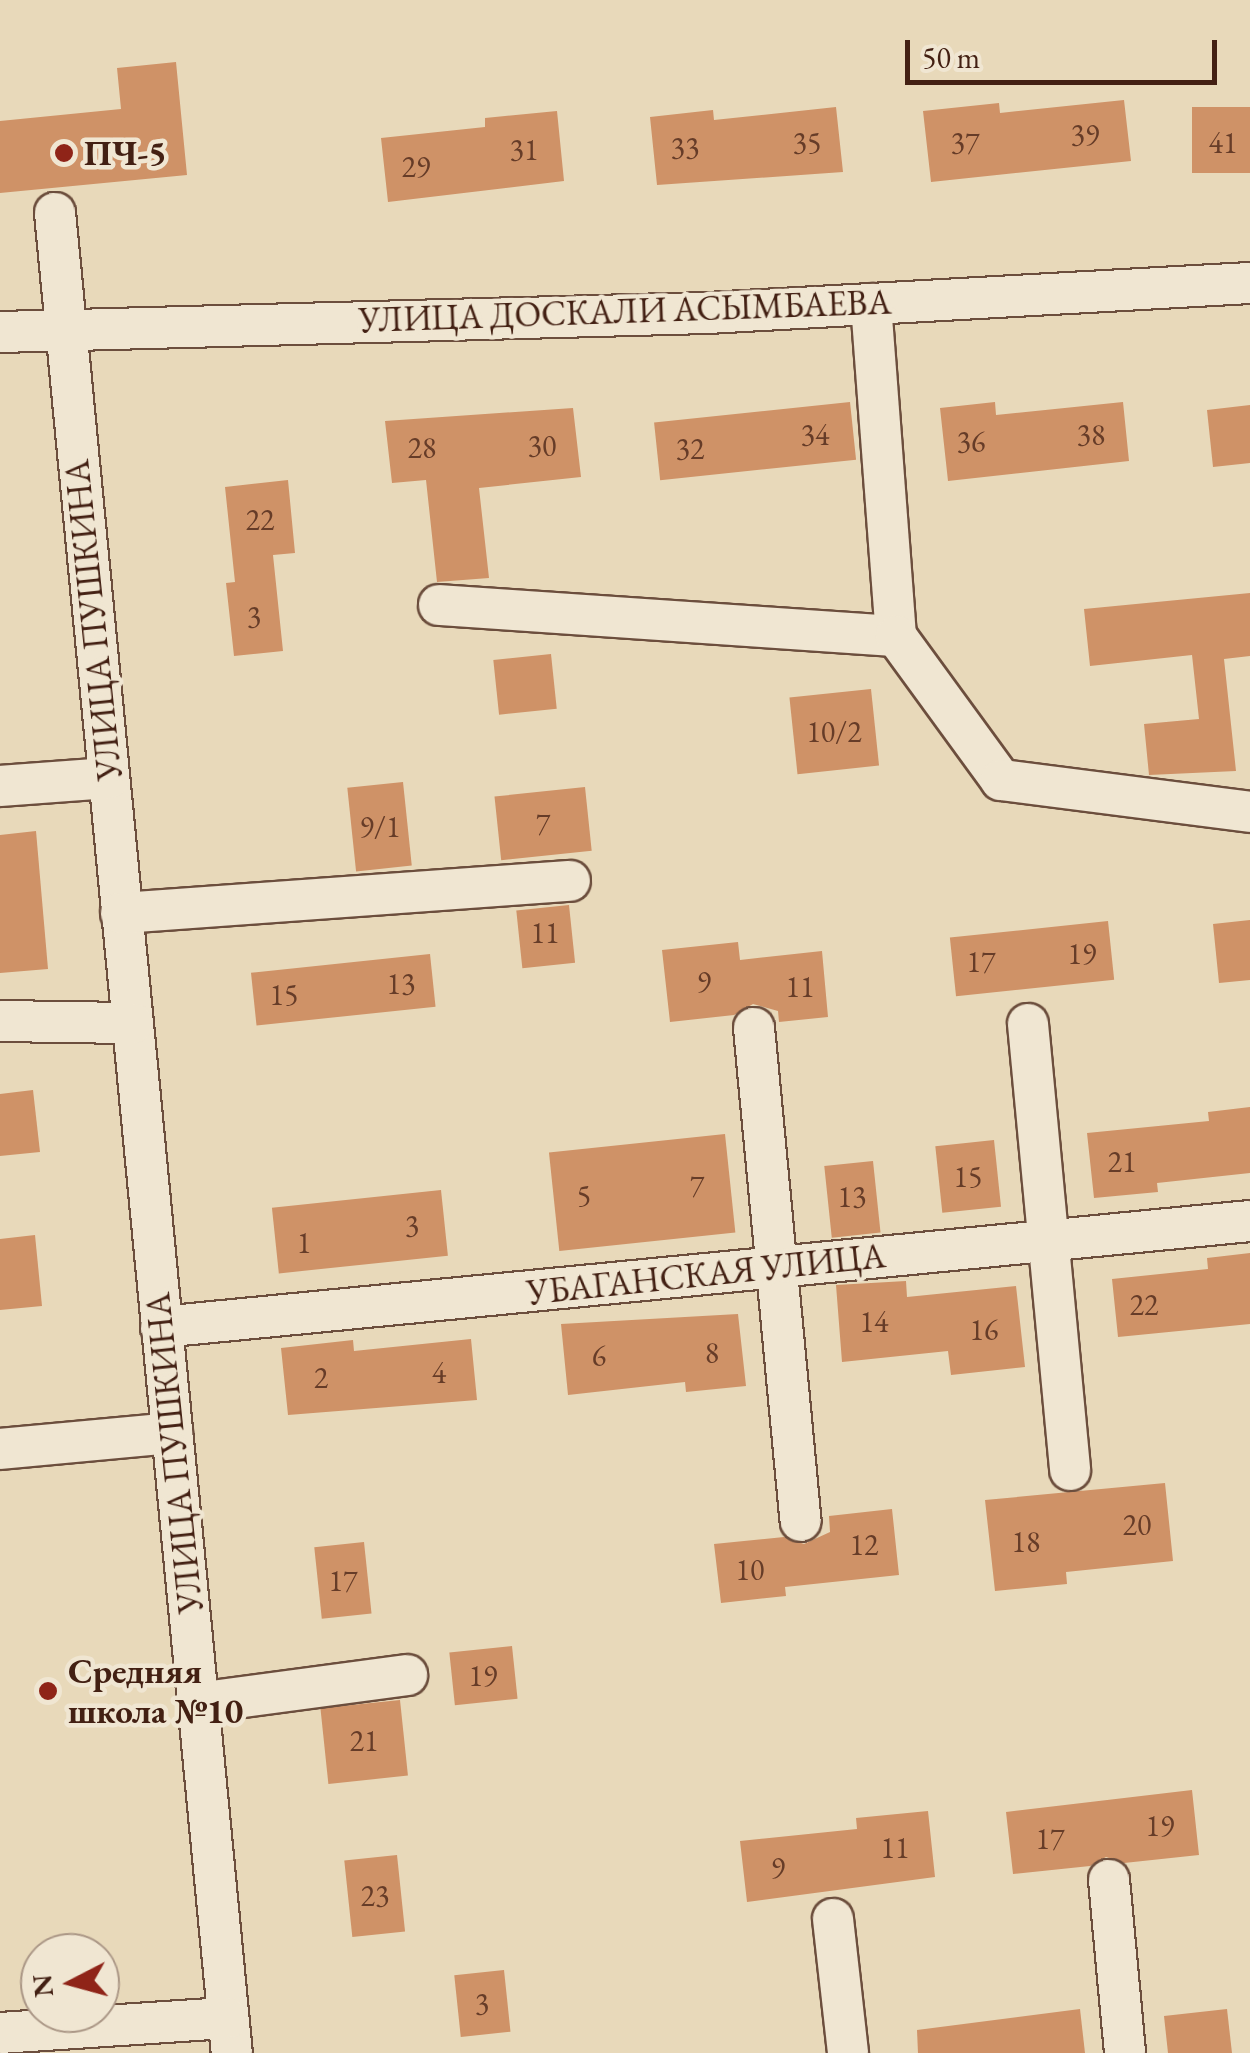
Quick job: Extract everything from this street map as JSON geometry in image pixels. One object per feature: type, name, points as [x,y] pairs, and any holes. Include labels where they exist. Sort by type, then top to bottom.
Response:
[{"type":"street","name":"УЛИЦА ПУШКИНА","points":[[55,213],[230,2036]]},
{"type":"street","name":"УЛИЦА ДОСКАЛИ АСЫМБАЕВА","points":[[0,332],[64,326],[871,304],[1250,283]]},
{"type":"street","points":[[871,304],[896,636],[1001,780],[1250,812]]},
{"type":"street","points":[[440,604],[896,636]]},
{"type":"street","points":[[0,786],[108,778]]},
{"type":"street","points":[[122,913],[570,881]]},
{"type":"street","points":[[0,1021],[132,1023]]},
{"type":"street","points":[[1028,1024],[1070,1470]]},
{"type":"street","points":[[754,1028],[800,1521]]},
{"type":"street","name":"УБАГАНСКАЯ УЛИЦА","points":[[161,1327],[1250,1221]]},
{"type":"street","points":[[0,1448],[172,1432]]},
{"type":"street","points":[[198,1702],[407,1675]]},
{"type":"street","points":[[1109,1880],[1125,2053]]},
{"type":"street","points":[[832,1918],[848,2053]]},
{"type":"street","points":[[0,2033],[230,2036]]},
{"type":"building","points":[[176,62],[187,175],[0,193],[0,121],[121,109],[117,68]]},
{"type":"building","points":[[1124,100],[1131,161],[931,182],[923,111],[999,103],[1000,113]]},
{"type":"building","points":[[836,107],[843,172],[657,185],[650,117],[713,110],[714,120]]},
{"type":"building","points":[[1192,107],[1250,107],[1250,173],[1192,173]]},
{"type":"building","points":[[557,111],[564,181],[388,202],[381,138],[485,127],[485,118]]},
{"type":"building","points":[[850,402],[856,460],[660,480],[654,423]]},
{"type":"building","points":[[995,402],[996,415],[1123,402],[1129,461],[948,481],[940,408]]},
{"type":"building","points":[[1250,405],[1250,463],[1213,467],[1207,410]]},
{"type":"building","points":[[573,408],[581,477],[479,488],[489,578],[437,582],[426,480],[392,483],[385,421]]},
{"type":"building","points":[[288,480],[295,553],[273,555],[283,651],[234,656],[226,583],[235,582],[225,487]]},
{"type":"building","points":[[1250,593],[1250,656],[1224,659],[1236,771],[1149,775],[1144,724],[1199,719],[1192,655],[1090,666],[1084,609]]},
{"type":"building","points":[[551,654],[557,709],[499,715],[493,660]]},
{"type":"building","points":[[871,689],[879,766],[797,774],[789,698]]},
{"type":"building","points":[[403,782],[412,866],[356,871],[347,788]]},
{"type":"building","points":[[585,787],[592,851],[501,860],[494,797]]},
{"type":"building","points":[[36,831],[48,969],[0,973],[0,835]]},
{"type":"building","points":[[569,905],[575,963],[522,968],[516,911]]},
{"type":"building","points":[[1250,920],[1250,980],[1219,983],[1213,924]]},
{"type":"building","points":[[1108,921],[1114,980],[956,996],[950,938]]},
{"type":"building","points":[[738,942],[740,960],[822,951],[828,1017],[779,1022],[778,1011],[753,1004],[734,1015],[670,1022],[662,950]]},
{"type":"building","points":[[430,954],[436,1007],[257,1026],[251,973]]},
{"type":"building","points":[[33,1090],[40,1152],[0,1156],[0,1094]]},
{"type":"building","points":[[1250,1107],[1250,1173],[1157,1183],[1158,1192],[1094,1198],[1087,1133],[1209,1121],[1208,1112]]},
{"type":"building","points":[[725,1134],[735,1232],[559,1251],[549,1153]]},
{"type":"building","points":[[994,1140],[1001,1207],[942,1213],[935,1146]]},
{"type":"building","points":[[873,1161],[881,1233],[832,1238],[824,1166]]},
{"type":"building","points":[[441,1190],[448,1256],[279,1273],[272,1208]]},
{"type":"building","points":[[35,1235],[42,1306],[0,1310],[0,1239]]},
{"type":"building","points":[[1250,1253],[1250,1324],[1118,1337],[1112,1279],[1208,1269],[1207,1258]]},
{"type":"building","points":[[906,1281],[907,1297],[1016,1286],[1025,1367],[951,1375],[948,1351],[842,1362],[836,1285]]},
{"type":"building","points":[[738,1314],[746,1386],[686,1392],[685,1382],[568,1395],[561,1324]]},
{"type":"building","points":[[471,1339],[477,1400],[288,1415],[281,1348],[353,1340],[354,1351]]},
{"type":"building","points":[[1165,1483],[1173,1561],[1066,1572],[1067,1584],[995,1591],[985,1500]]},
{"type":"building","points":[[892,1509],[899,1575],[785,1587],[786,1596],[721,1603],[714,1544],[784,1537],[804,1544],[830,1532],[829,1516]]},
{"type":"building","points":[[364,1542],[372,1614],[322,1619],[314,1547]]},
{"type":"building","points":[[512,1646],[518,1699],[455,1705],[449,1653]]},
{"type":"building","points":[[400,1700],[408,1776],[328,1784],[320,1708]]},
{"type":"building","points":[[1192,1790],[1199,1855],[1124,1863],[1106,1857],[1090,1866],[1013,1874],[1006,1812]]},
{"type":"building","points":[[928,1811],[935,1877],[747,1902],[740,1841],[857,1829],[856,1818]]},
{"type":"building","points":[[397,1855],[405,1932],[352,1937],[344,1861]]},
{"type":"building","points":[[504,1970],[510,2032],[461,2037],[454,1975]]},
{"type":"building","points":[[1080,2009],[1085,2053],[918,2053],[917,2030]]},
{"type":"building","points":[[1227,2009],[1232,2053],[1168,2053],[1164,2016]]},
{"type":"place","name":"ПЧ-5","points":[[64,153]]},
{"type":"place","name":"Средняя школа №10","points":[[48,1691]]}]
